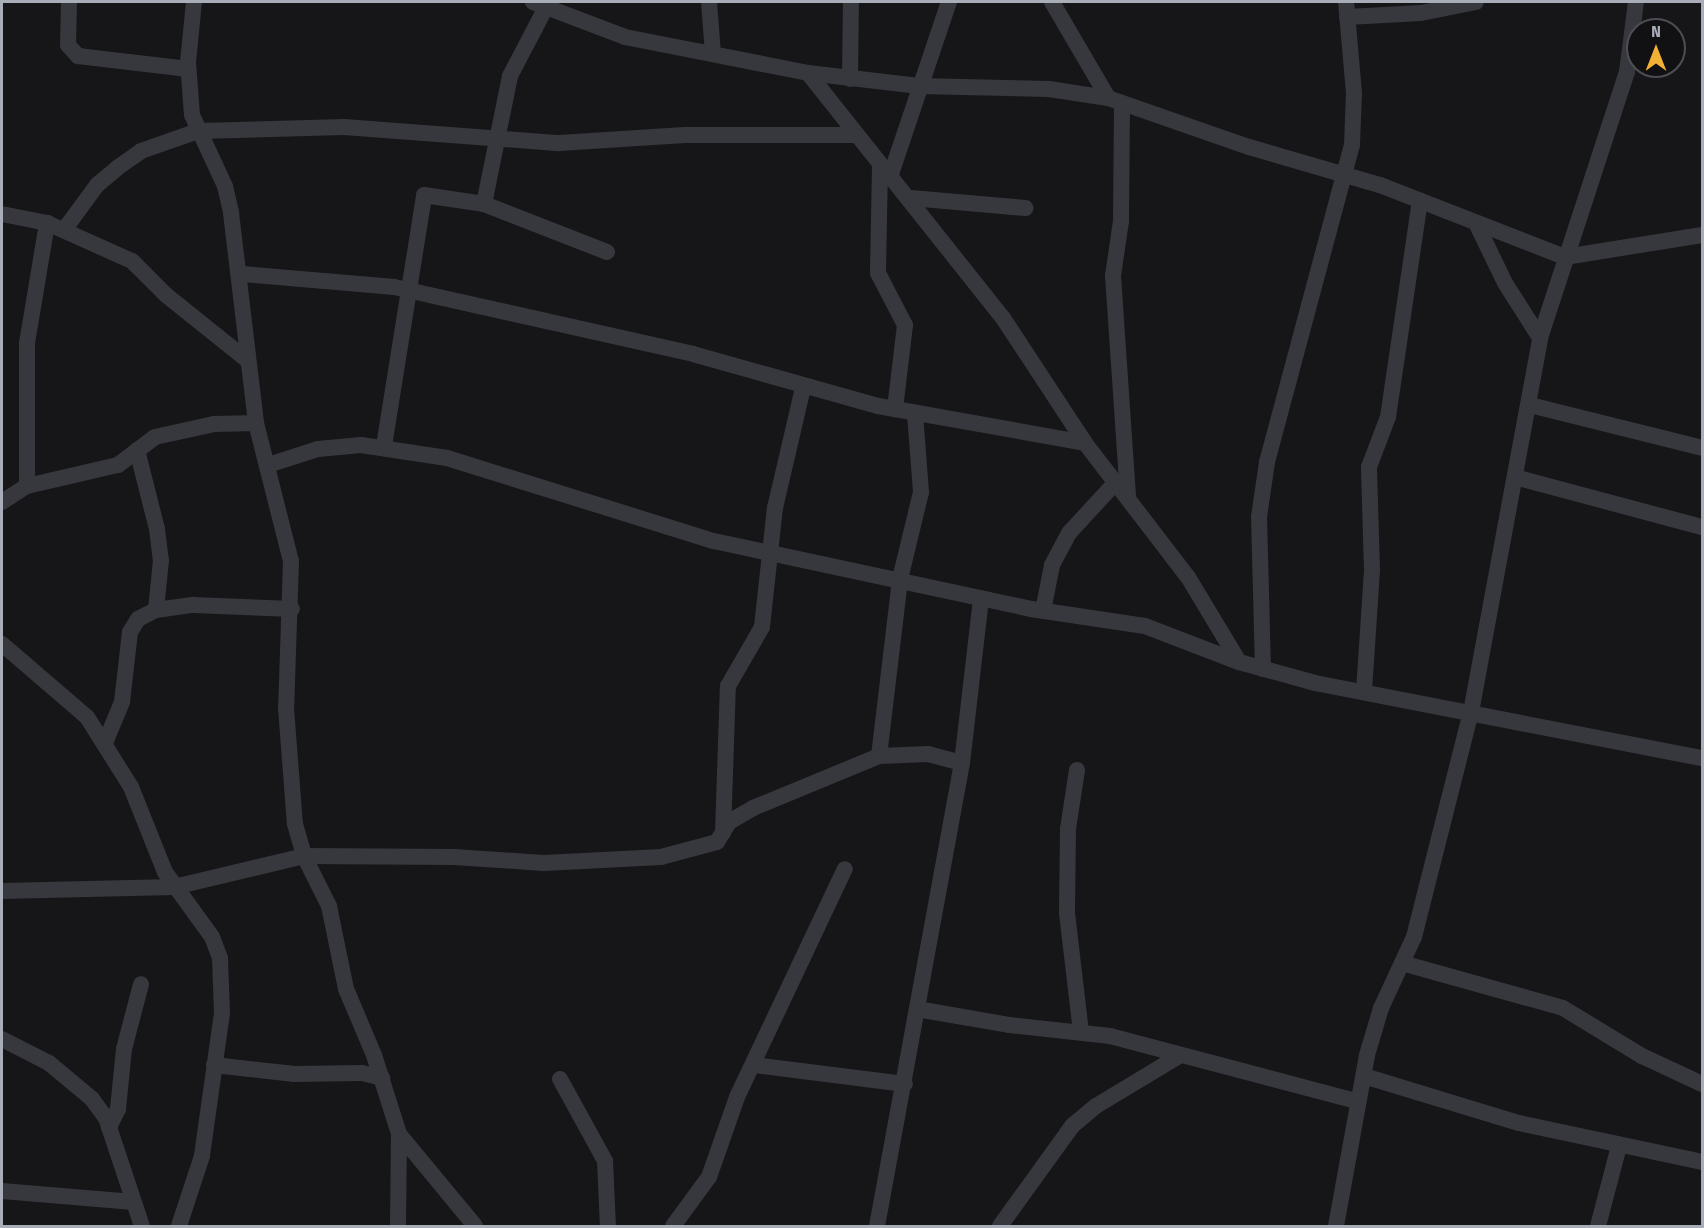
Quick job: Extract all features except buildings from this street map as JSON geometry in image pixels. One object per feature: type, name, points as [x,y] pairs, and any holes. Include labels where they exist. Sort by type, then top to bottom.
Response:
[{"type":"street","points":[[69,2],[68,45],[78,56],[188,69]]},
{"type":"street","points":[[194,2],[188,69],[189,99],[198,131],[225,186],[242,274],[247,360],[256,423],[291,561],[292,609],[287,741],[295,824],[304,856],[329,906],[346,988],[382,1078],[399,1134],[398,1227]]},
{"type":"street","points":[[709,2],[713,54]]},
{"type":"street","points":[[850,79],[851,2]]},
{"type":"street","points":[[895,408],[905,325],[878,273],[885,172],[949,2]]},
{"type":"street","points":[[1052,2],[1115,101],[1121,221],[1113,276],[1128,496]]},
{"type":"street","points":[[1263,669],[1259,517],[1267,462],[1343,172],[1354,118],[1346,9],[1421,13],[1476,2]]},
{"type":"street","points":[[1336,1227],[1356,1101],[1381,1008],[1414,937],[1471,712],[1530,405],[1540,338],[1565,257],[1596,177],[1626,72],[1636,2]]},
{"type":"street","points":[[484,204],[500,140],[510,76],[540,4],[625,37],[808,74],[919,86],[1049,89],[1115,101],[1249,147],[1343,172],[1565,257],[1702,235]]},
{"type":"street","points":[[808,74],[854,135],[885,172],[911,198],[1002,318],[1085,443],[1188,577],[1239,662]]},
{"type":"street","points":[[64,230],[97,185],[117,168],[141,151],[198,131],[344,127],[559,143],[685,135],[854,135]]},
{"type":"street","points":[[384,446],[411,291],[412,252],[424,195],[484,204],[607,252]]},
{"type":"street","points":[[911,198],[1026,208]]},
{"type":"street","points":[[1364,692],[1372,570],[1369,467],[1388,417],[1420,200]]},
{"type":"street","points":[[2,214],[47,223],[132,261],[166,295],[247,360]]},
{"type":"street","points":[[27,486],[27,343],[47,223]]},
{"type":"street","points":[[1477,225],[1505,283],[1540,338]]},
{"type":"street","points":[[242,274],[349,280],[411,291],[693,354],[803,388],[915,414],[1085,443]]},
{"type":"street","points":[[723,834],[728,686],[762,627],[775,508],[803,388]]},
{"type":"street","points":[[1530,405],[1702,448]]},
{"type":"street","points":[[879,756],[900,579],[921,492],[915,414]]},
{"type":"street","points":[[2,502],[27,486],[118,465],[155,438],[187,429],[256,423]]},
{"type":"street","points":[[268,465],[318,448],[384,446],[447,458],[654,525],[770,554],[900,579],[1043,611],[1145,626],[1263,669],[1364,692],[1702,758]]},
{"type":"street","points":[[138,450],[157,529],[161,561],[156,610]]},
{"type":"street","points":[[1515,477],[1702,526]]},
{"type":"street","points":[[1043,611],[1052,565],[1069,533],[1116,482]]},
{"type":"street","points":[[877,1227],[962,763],[981,598]]},
{"type":"street","points":[[105,743],[122,702],[130,632],[138,619],[156,610],[223,605],[292,609]]},
{"type":"street","points":[[2,644],[87,717],[131,788],[174,887],[212,937],[220,958],[222,1013],[202,1156],[179,1227]]},
{"type":"street","points":[[2,891],[174,887],[304,856],[598,862],[690,851],[717,842],[729,822],[753,808],[879,756],[928,754],[962,763]]},
{"type":"street","points":[[1077,770],[1068,829],[1067,913],[1081,1032]]},
{"type":"street","points":[[673,1227],[709,1177],[754,1065],[845,868]]},
{"type":"street","points":[[1402,963],[1563,1008],[1642,1056],[1702,1084]]},
{"type":"street","points":[[109,1127],[118,1109],[124,1049],[141,984]]},
{"type":"street","points":[[917,1009],[1081,1032],[1356,1101]]},
{"type":"street","points":[[2,1039],[49,1063],[79,1085],[109,1127],[142,1227]]},
{"type":"street","points":[[1000,1227],[1072,1126],[1096,1106],[1179,1056]]},
{"type":"street","points":[[214,1065],[294,1074],[362,1073],[382,1078]]},
{"type":"street","points":[[754,1065],[905,1084]]},
{"type":"street","points":[[1364,1076],[1479,1112],[1619,1146],[1702,1161]]},
{"type":"street","points":[[560,1079],[605,1161],[608,1227]]},
{"type":"street","points":[[399,1134],[475,1227]]},
{"type":"street","points":[[1598,1227],[1619,1146]]},
{"type":"street","points":[[2,1191],[134,1202]]}]
